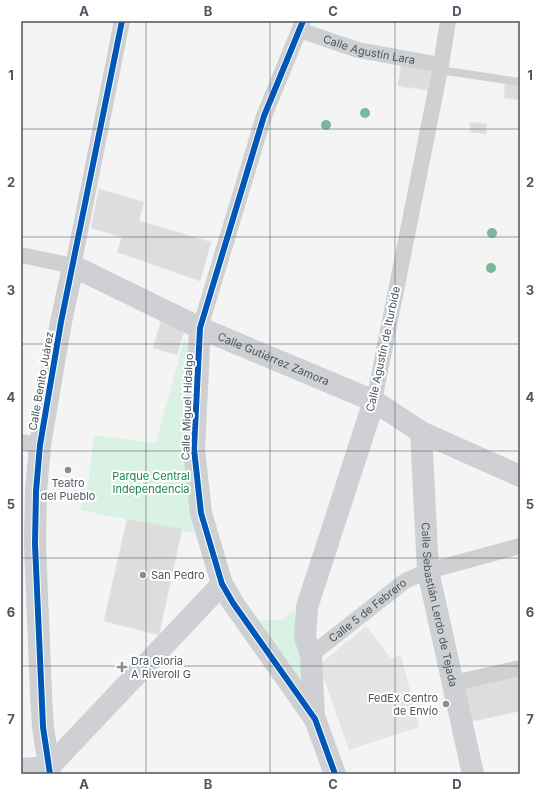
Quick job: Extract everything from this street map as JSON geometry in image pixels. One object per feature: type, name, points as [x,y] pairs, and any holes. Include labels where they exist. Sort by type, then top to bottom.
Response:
[{"type":"street","name":"Calle Benito Juárez","points":[[49,771],[43,728],[34,544],[36,491],[31,443],[60,330],[122,21]]},
{"type":"street","name":"Calle Agustín de Iturbide","points":[[314,719],[311,655],[306,637],[307,607],[374,401],[448,21]]},
{"type":"street","name":"Calle Agustín Lara","points":[[301,26],[358,50],[440,68]]},
{"type":"street","name":"Calle Miguel Hidalgo","points":[[301,26],[264,116],[200,328],[194,449],[201,513],[222,584],[233,603],[314,719],[336,774]]},
{"type":"street","name":"Calle Gutiérrez Zamora","points":[[21,255],[73,266],[200,328],[374,401],[421,432],[520,476]]},
{"type":"street","name":"Calle Sebastián Lerdo de Tejada","points":[[421,432],[428,571],[473,774]]},
{"type":"street","name":"Calle 5 de Febrero","points":[[311,655],[405,581],[428,571],[520,546]]},
{"type":"street","points":[[21,769],[49,771],[222,584]]},
{"type":"street","points":[[453,683],[520,668]]},
{"type":"lane","points":[[440,68],[520,82]]},
{"type":"shaded area","points":[[366,626],[391,658],[401,655],[419,727],[349,750],[319,665]]},
{"type":"green space","name":"Parque Central Independencia","points":[[184,339],[192,352],[194,533],[80,510],[88,485],[94,435],[156,443]]},
{"type":"green space","points":[[294,609],[297,644],[309,692],[257,622],[266,620],[282,620]]},
{"type":"building","points":[[401,63],[432,69],[428,90],[398,86]]},
{"type":"building","points":[[505,83],[520,86],[520,100],[504,98]]},
{"type":"building","points":[[470,122],[487,124],[486,134],[470,132]]},
{"type":"building","points":[[99,189],[144,202],[139,221],[211,242],[200,281],[117,252],[122,237],[91,228]]},
{"type":"building","points":[[163,314],[186,325],[177,355],[153,348]]},
{"type":"building","name":"San Pedro","points":[[127,519],[182,529],[159,635],[104,621]]},
{"type":"building","points":[[520,673],[520,711],[469,722],[462,686]]},
{"type":"cycle path","points":[[50,774],[43,727],[35,544],[36,491],[40,445],[61,322],[122,21]]},
{"type":"cycle path","points":[[303,21],[264,116],[200,328],[194,449],[201,513],[222,584],[233,603],[315,719],[335,774]]},
{"type":"place","name":"Teatro del Pueblo","points":[[68,470]]},
{"type":"place","name":"San Pedro","points":[[143,575]]},
{"type":"place","name":"Dra Gloria A Riveroll G","points":[[122,667]]},
{"type":"place","name":"FedEx Centro de Envío","points":[[446,704]]}]
